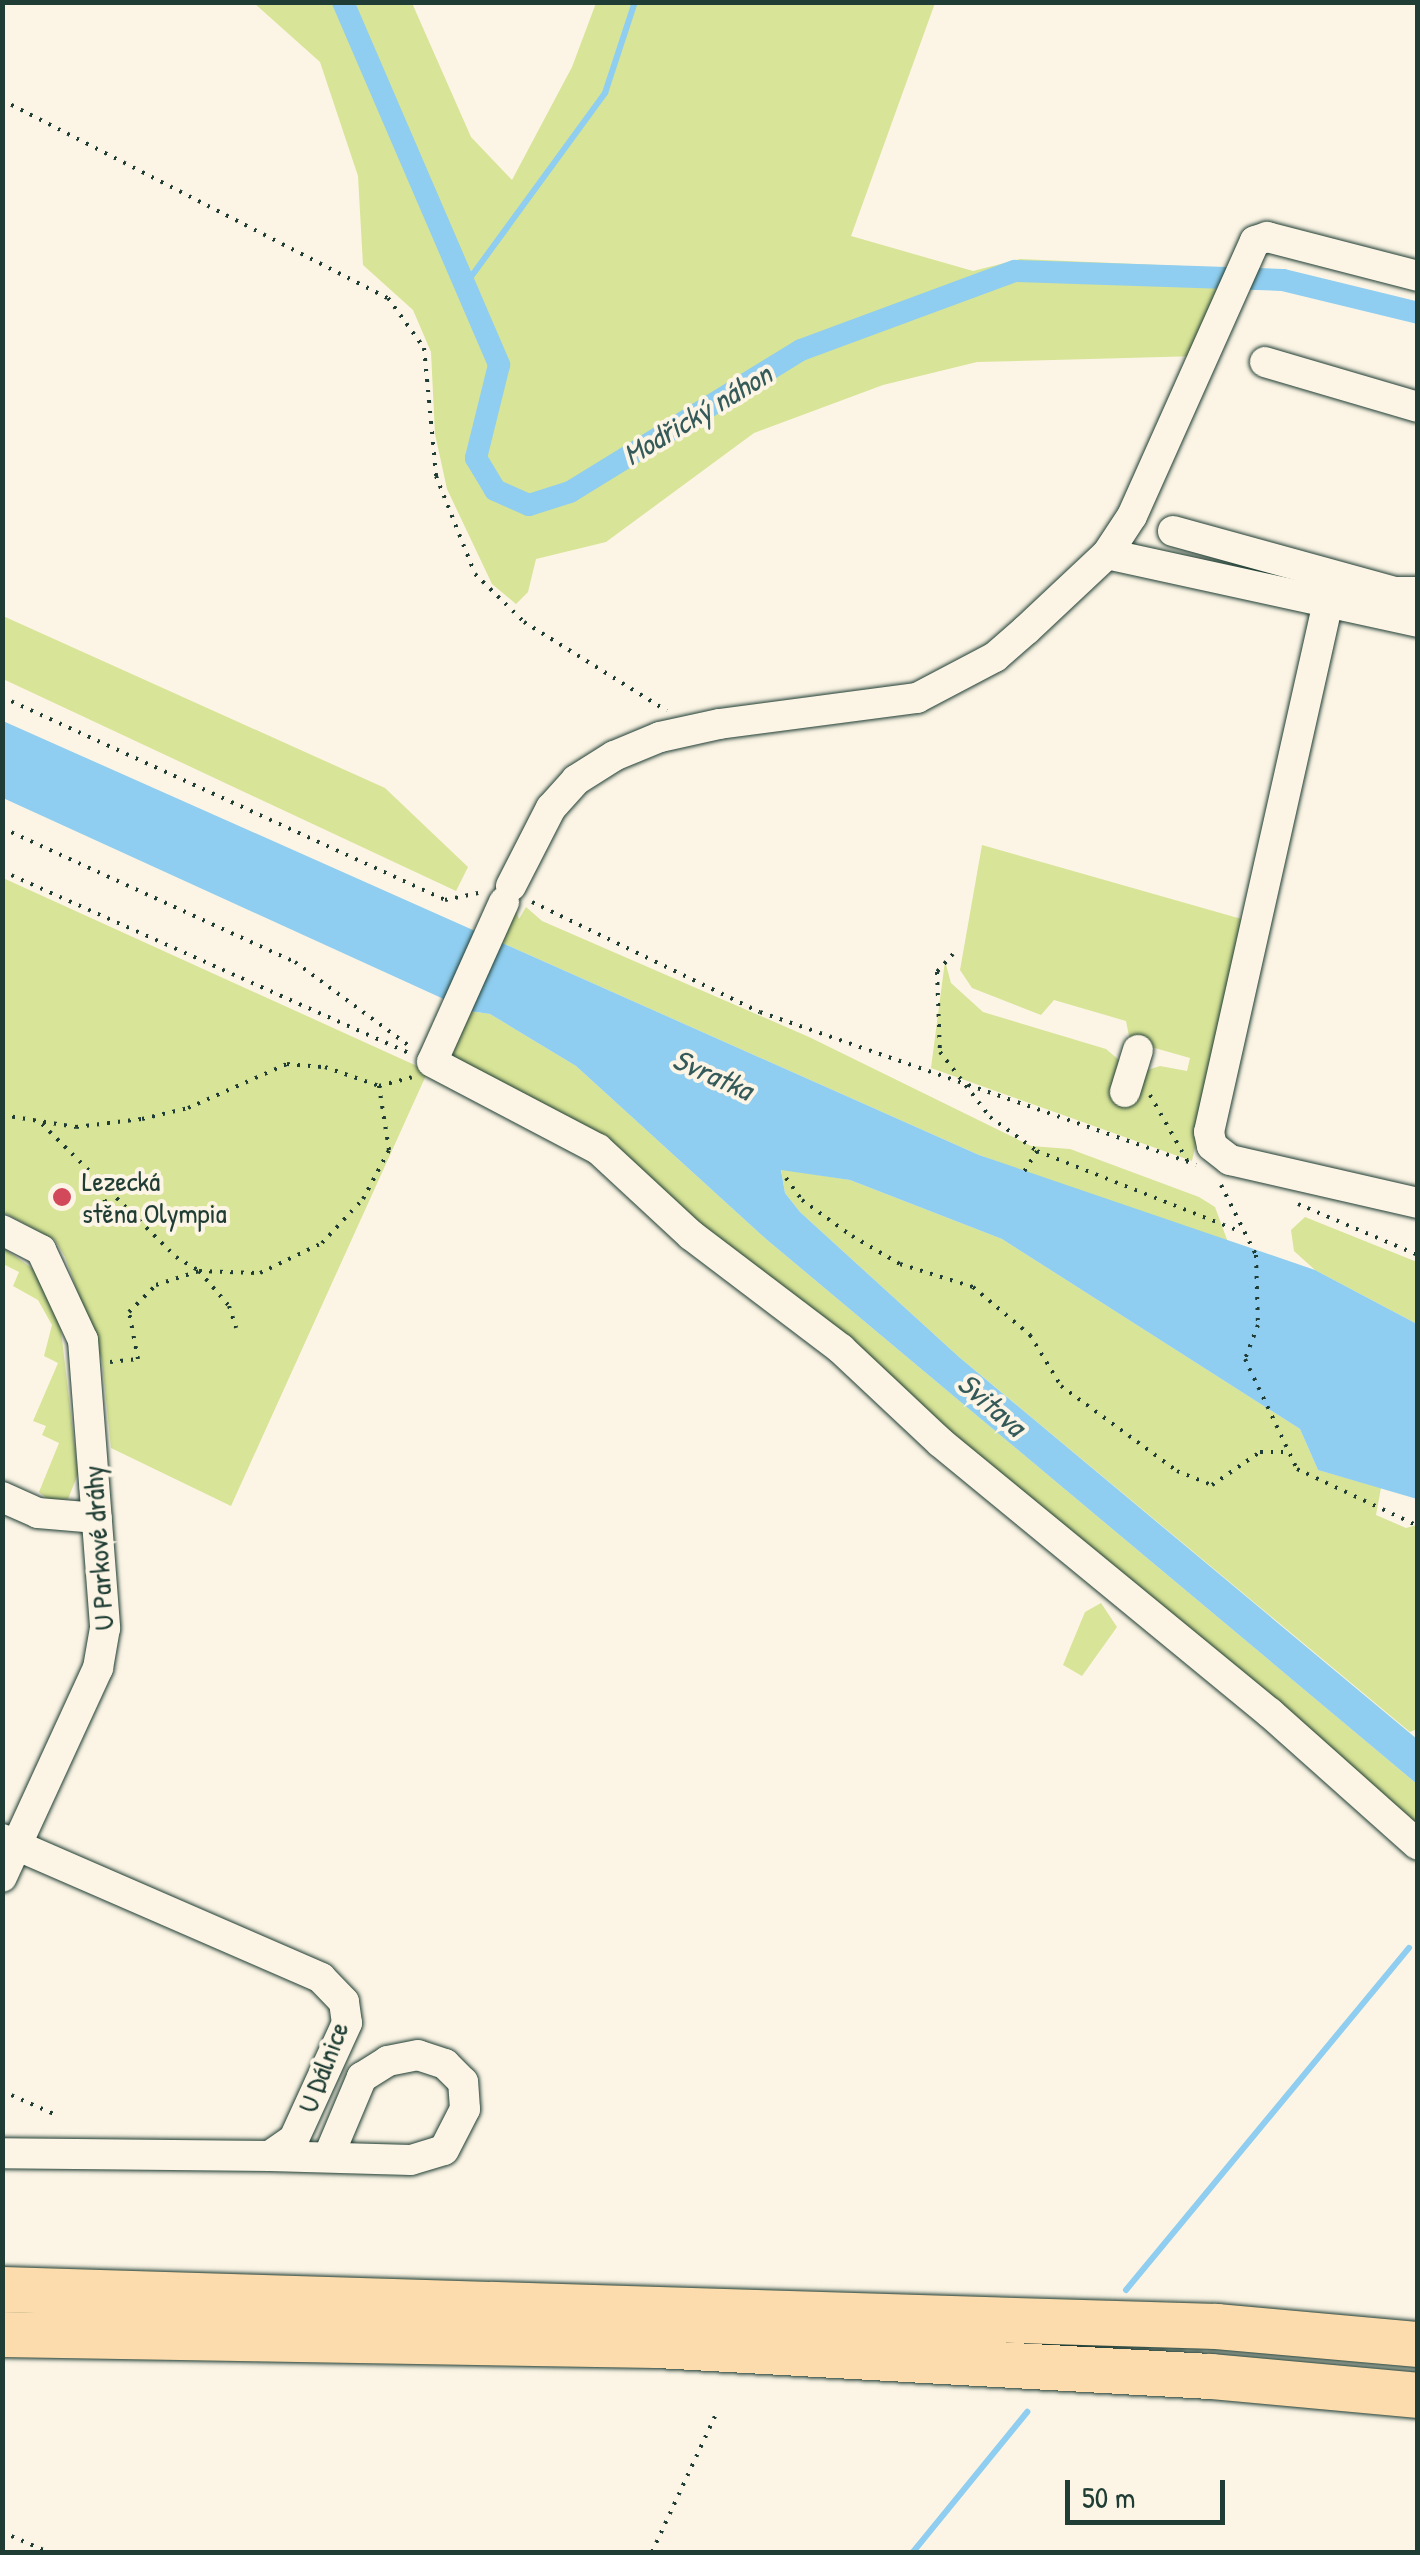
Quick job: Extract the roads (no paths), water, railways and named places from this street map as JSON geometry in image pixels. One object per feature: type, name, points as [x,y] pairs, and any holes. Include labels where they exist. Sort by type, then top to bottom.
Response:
[{"type":"highway","points":[[2,2289],[1216,2326],[1418,2344]]},
{"type":"highway","points":[[2,2334],[657,2345],[1210,2376],[1418,2395]]},
{"type":"street","points":[[1418,276],[1267,236],[1243,258],[1132,516],[1106,554],[995,657],[916,698],[674,734],[634,746],[576,780],[551,808],[507,894],[437,1052],[598,1148],[691,1234],[842,1349],[940,1442],[1418,1845]]},
{"type":"street","points":[[1265,362],[1418,407]]},
{"type":"street","points":[[1173,531],[1394,592],[1418,592]]},
{"type":"street","points":[[1106,554],[1418,622]]},
{"type":"street","points":[[1328,602],[1208,1132],[1212,1146],[1230,1160],[1418,1203]]},
{"type":"street","name":"U Parkové dráhy","points":[[2,1230],[41,1250],[83,1340],[104,1650],[10,1842],[2,1877]]},
{"type":"street","points":[[2,1498],[38,1513],[97,1518]]},
{"type":"street","name":"U Dálnice","points":[[10,1842],[333,1988],[344,2002],[347,2022],[294,2139],[270,2156]]},
{"type":"street","points":[[2,2153],[329,2155],[411,2160],[444,2150],[466,2109],[462,2082],[445,2064],[418,2054],[388,2061],[362,2077],[329,2155]]},
{"type":"water","points":[[3,721],[979,1155],[1315,1270],[1417,1324],[1417,1499],[1318,1470],[1300,1429],[1002,1239],[850,1180],[781,1170],[785,1193],[800,1212],[959,1357],[1417,1739],[1417,1784],[766,1239],[576,1066],[490,1014],[470,1011],[3,798]]},
{"type":"waterway","name":"Modřický náhon","points":[[343,2],[499,365],[476,458],[495,490],[529,505],[570,492],[801,350],[1015,271],[1283,280],[1418,313]]},
{"type":"waterway","points":[[465,285],[605,93],[635,2]]},
{"type":"waterway","points":[[1126,2290],[1409,1948]]},
{"type":"waterway","points":[[913,2552],[1027,2412]]},
{"type":"place","name":"Lezecká stěna Olympia","points":[[62,1197]]},
{"type":"water label","name":"Svratka","points":[[713,1074]]},
{"type":"water label","name":"Svitava","points":[[992,1404]]}]
